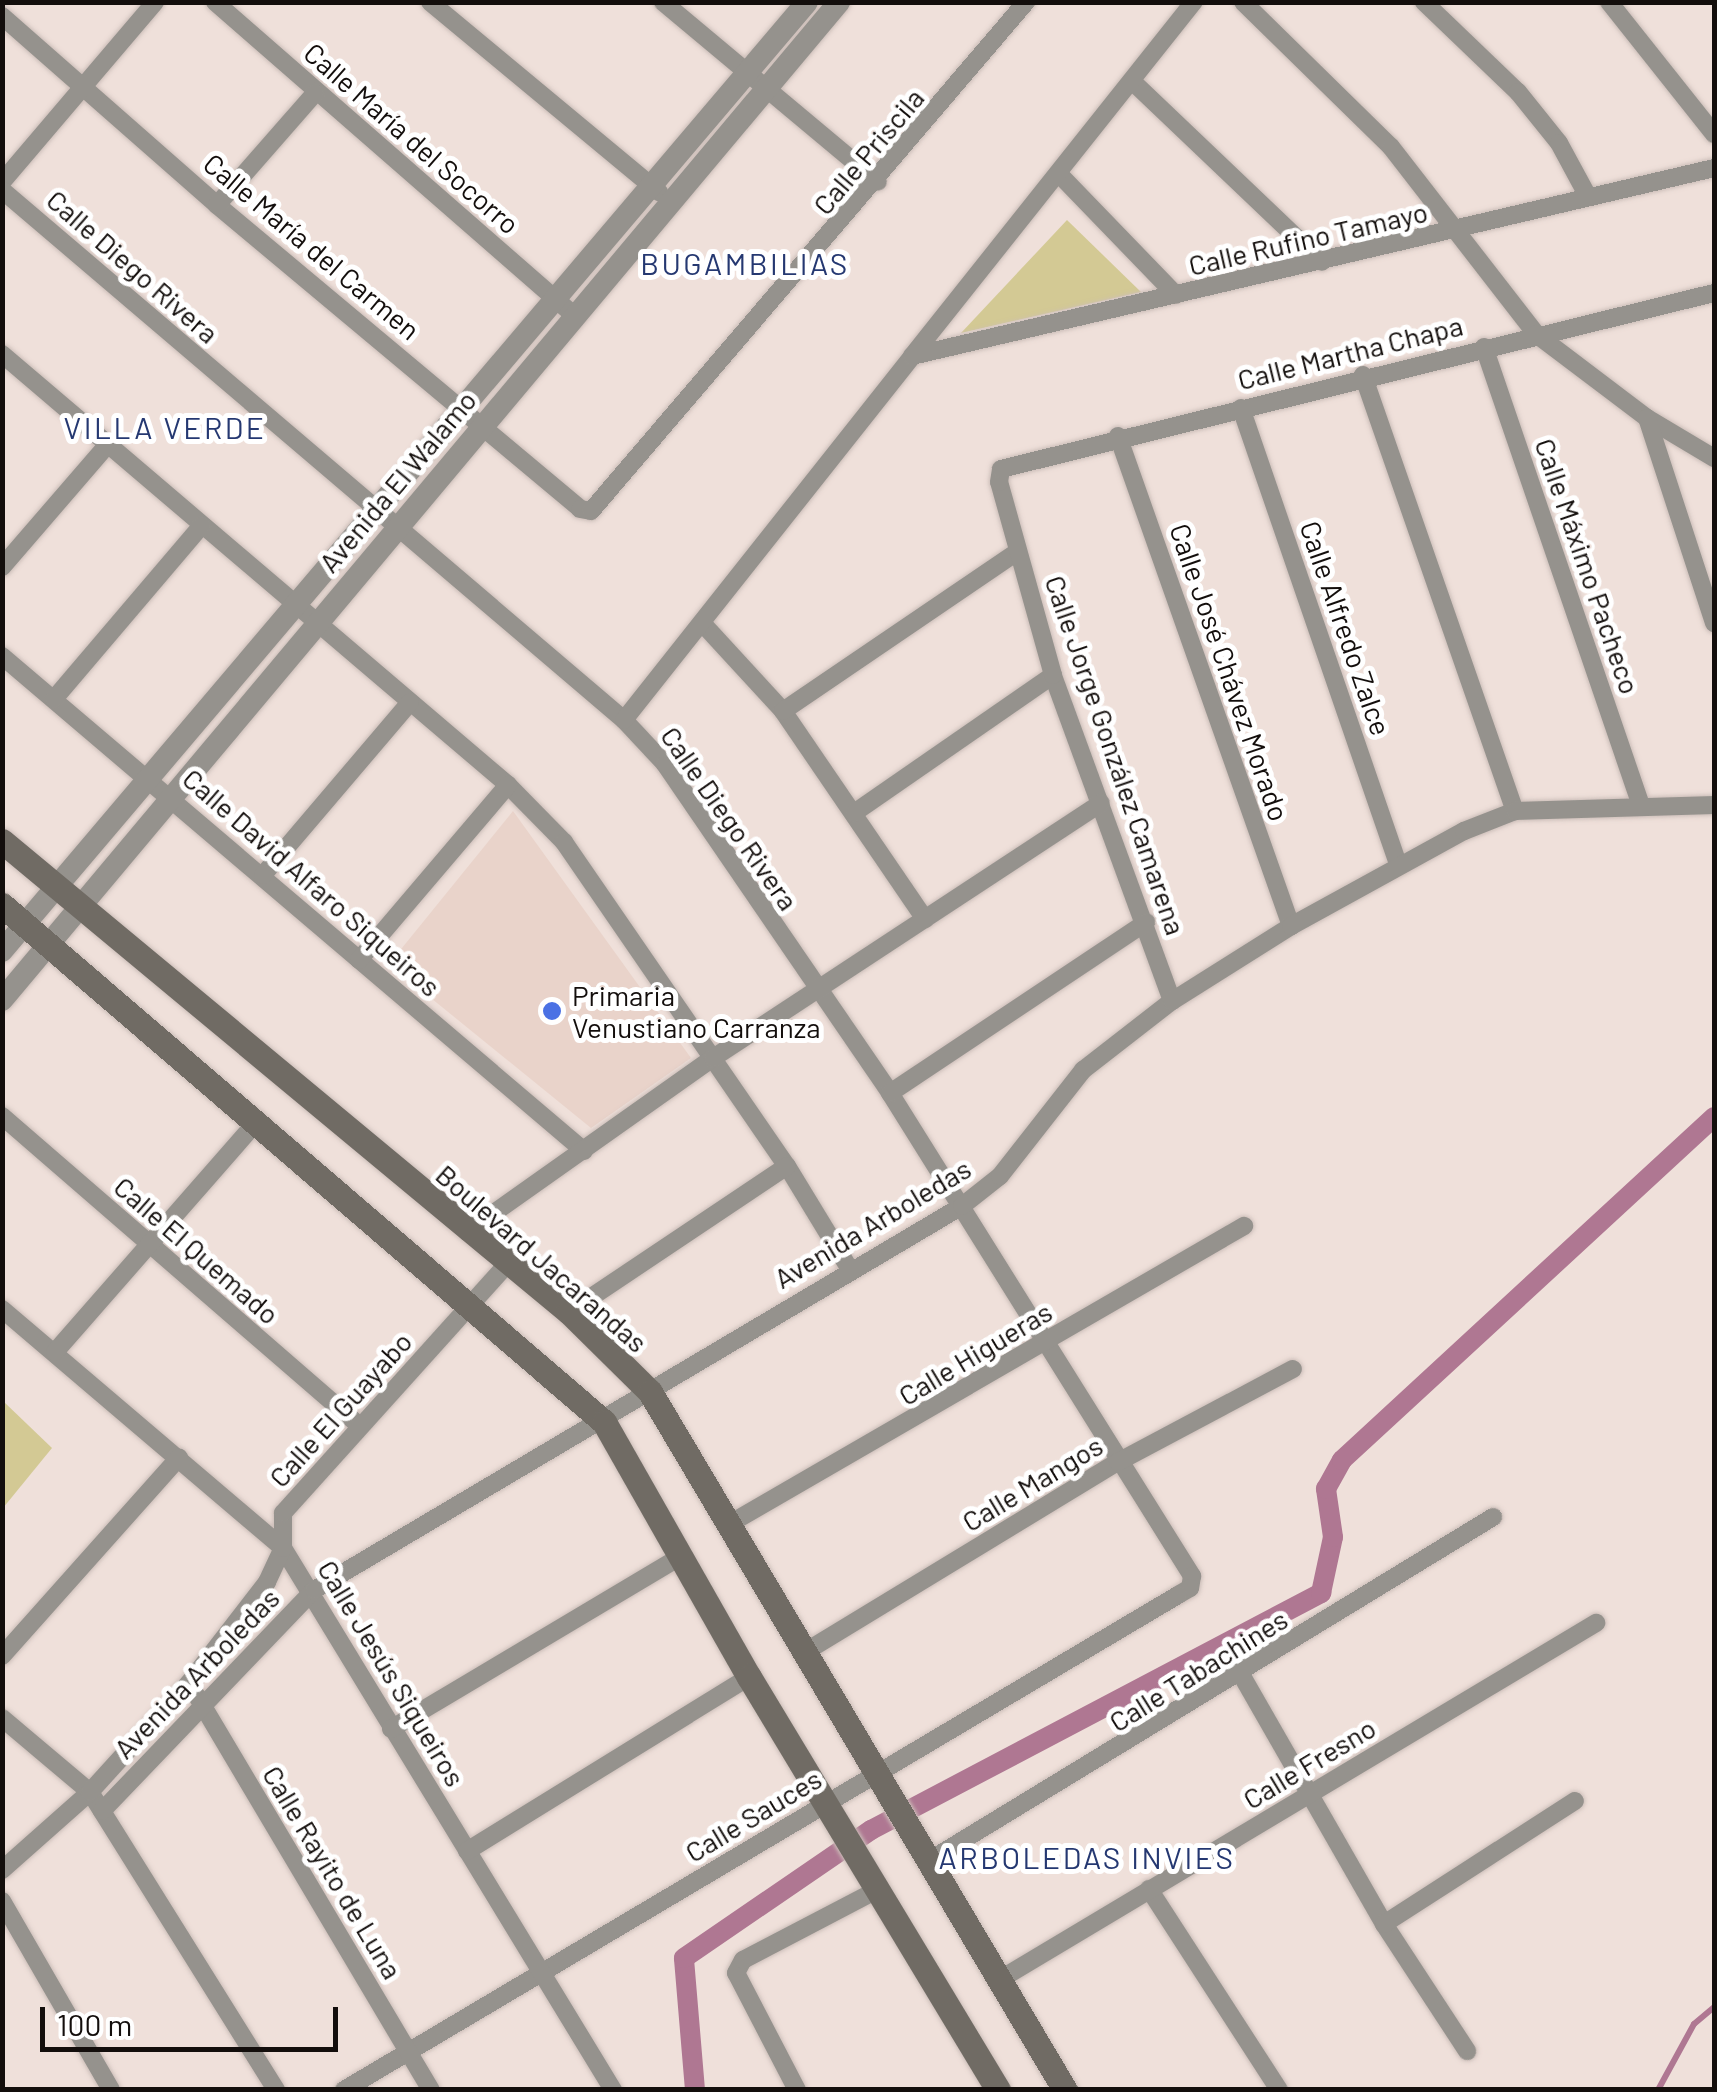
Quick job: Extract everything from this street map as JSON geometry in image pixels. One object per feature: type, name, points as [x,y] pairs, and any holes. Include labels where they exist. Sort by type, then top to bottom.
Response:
[{"type":"main road","name":"Boulevard Jacarandas","points":[[2,841],[467,1232],[569,1312],[650,1392],[732,1522],[892,1802],[1065,2090]]},
{"type":"main road","points":[[2,905],[604,1422],[749,1678],[862,1859],[990,2087]]},
{"type":"street","points":[[2,186],[155,2]]},
{"type":"street","name":"Calle María del Socorro","points":[[215,2],[565,307]]},
{"type":"street","points":[[430,2],[672,202]]},
{"type":"street","points":[[663,2],[878,182]]},
{"type":"street","name":"Avenida El Walamo","points":[[2,1000],[481,426],[652,186],[750,74],[806,2]]},
{"type":"street","name":"Avenida El Walamo","points":[[2,951],[462,410],[672,202],[839,2]]},
{"type":"street","name":"Calle Priscila","points":[[591,511],[878,182],[1026,2]]},
{"type":"street","points":[[624,720],[704,625],[1194,2]]},
{"type":"street","points":[[1243,2],[1392,147],[1462,232],[1536,334],[1647,418],[1714,458]]},
{"type":"street","points":[[1424,2],[1518,92],[1558,143],[1586,194]]},
{"type":"street","points":[[1609,2],[1714,134]]},
{"type":"street","name":"Calle María del Carmen","points":[[2,16],[217,204],[580,510],[591,511]]},
{"type":"street","points":[[1132,81],[1322,262]]},
{"type":"street","points":[[217,204],[315,93]]},
{"type":"street","name":"Calle Rufino Tamayo","points":[[912,356],[1462,232],[1586,194],[1714,168]]},
{"type":"street","points":[[1058,174],[1176,295]]},
{"type":"street","name":"Calle Diego Rivera","points":[[2,186],[376,512],[624,720],[665,764],[890,1093],[962,1206],[1192,1576],[1190,1588]]},
{"type":"street","name":"Calle Martha Chapa","points":[[1001,469],[1363,375],[1711,298]]},
{"type":"street","name":"Calle Máximo Pacheco","points":[[1484,347],[1640,803]]},
{"type":"street","points":[[6,364],[108,444],[295,608],[508,785],[564,842],[787,1166],[849,1268]]},
{"type":"street","points":[[1363,375],[1516,811]]},
{"type":"street","name":"Calle Alfredo Zalce","points":[[1241,408],[1398,866]]},
{"type":"street","points":[[1647,418],[1714,623]]},
{"type":"street","name":"Calle José Chávez Morado","points":[[1118,436],[1290,926]]},
{"type":"street","points":[[2,567],[108,444]]},
{"type":"street","name":"Calle Jorge González Camarena","points":[[1001,469],[1017,552],[1053,675],[1172,1000]]},
{"type":"street","points":[[54,699],[202,525]]},
{"type":"street","points":[[782,710],[1017,552]]},
{"type":"street","points":[[704,625],[782,710],[924,919]]},
{"type":"street","name":"Calle David Alfaro Siqueiros","points":[[2,656],[152,778],[584,1151]]},
{"type":"street","points":[[854,813],[1053,675]]},
{"type":"street","points":[[263,875],[410,702]]},
{"type":"street","points":[[359,960],[508,785]]},
{"type":"street","points":[[467,1232],[713,1058],[1102,803]]},
{"type":"street","name":"Avenida Arboledas","points":[[102,1811],[314,1590],[604,1422],[849,1268],[962,1206],[1000,1176],[1083,1070],[1172,1000],[1290,926],[1398,866],[1516,811],[1640,803],[1714,805]]},
{"type":"street","points":[[890,1093],[1146,922]]},
{"type":"street","name":"Calle El Quemado","points":[[2,1116],[356,1424]]},
{"type":"street","points":[[54,1352],[257,1121]]},
{"type":"street","points":[[569,1312],[787,1166]]},
{"type":"street","name":"Calle Higueras","points":[[732,1522],[1244,1226]]},
{"type":"street","name":"Calle El Guayabo","points":[[2,1870],[90,1792],[189,1683],[251,1607],[283,1548],[283,1513],[356,1424],[471,1307],[508,1263]]},
{"type":"street","name":"Calle Jesús Siqueiros","points":[[2,1309],[283,1548],[314,1590],[391,1729],[613,2090]]},
{"type":"street","name":"Calle Mangos","points":[[806,1652],[1118,1462],[1292,1368]]},
{"type":"street","points":[[2,1656],[179,1457]]},
{"type":"street","name":"Calle Tabachines","points":[[928,1862],[1242,1676],[1493,1517]]},
{"type":"street","points":[[391,1729],[681,1556]]},
{"type":"street","name":"Calle Sauces","points":[[344,2090],[1190,1588]]},
{"type":"street","name":"Calle Fresno","points":[[998,1980],[1596,1623]]},
{"type":"street","points":[[1242,1676],[1384,1924],[1467,2050]]},
{"type":"street","points":[[467,1850],[749,1678]]},
{"type":"street","name":"Calle Rayito de Luna","points":[[189,1683],[430,2090]]},
{"type":"street","points":[[2,1718],[90,1792],[276,2090]]},
{"type":"street","points":[[1384,1924],[1575,1802]]},
{"type":"street","points":[[797,2090],[736,1972],[743,1960],[879,1889]]},
{"type":"street","points":[[1149,1890],[1279,2090]]},
{"type":"street","points":[[2,1902],[111,2090]]},
{"type":"shaded area","points":[[1067,220],[1141,292],[961,333]]},
{"type":"shaded area","name":"Primaria Venustiano Carranza","points":[[513,811],[691,1058],[591,1128],[389,964]]},
{"type":"shaded area","points":[[3,1401],[52,1448],[2,1508]]},
{"type":"waterway","points":[[695,2090],[684,1958],[871,1830],[1321,1593],[1333,1537],[1326,1489],[1342,1460],[1714,1117]]},
{"type":"waterway","points":[[1658,2090],[1694,2024],[1714,2007]]},
{"type":"place","name":"Primaria Venustiano Carranza","points":[[552,1011]]},
{"type":"district","name":"BUGAMBILIAS","points":[[745,263]]},
{"type":"district","name":"VILLA VERDE","points":[[165,427]]},
{"type":"district","name":"ARBOLEDAS INVIES","points":[[1087,1857]]}]
